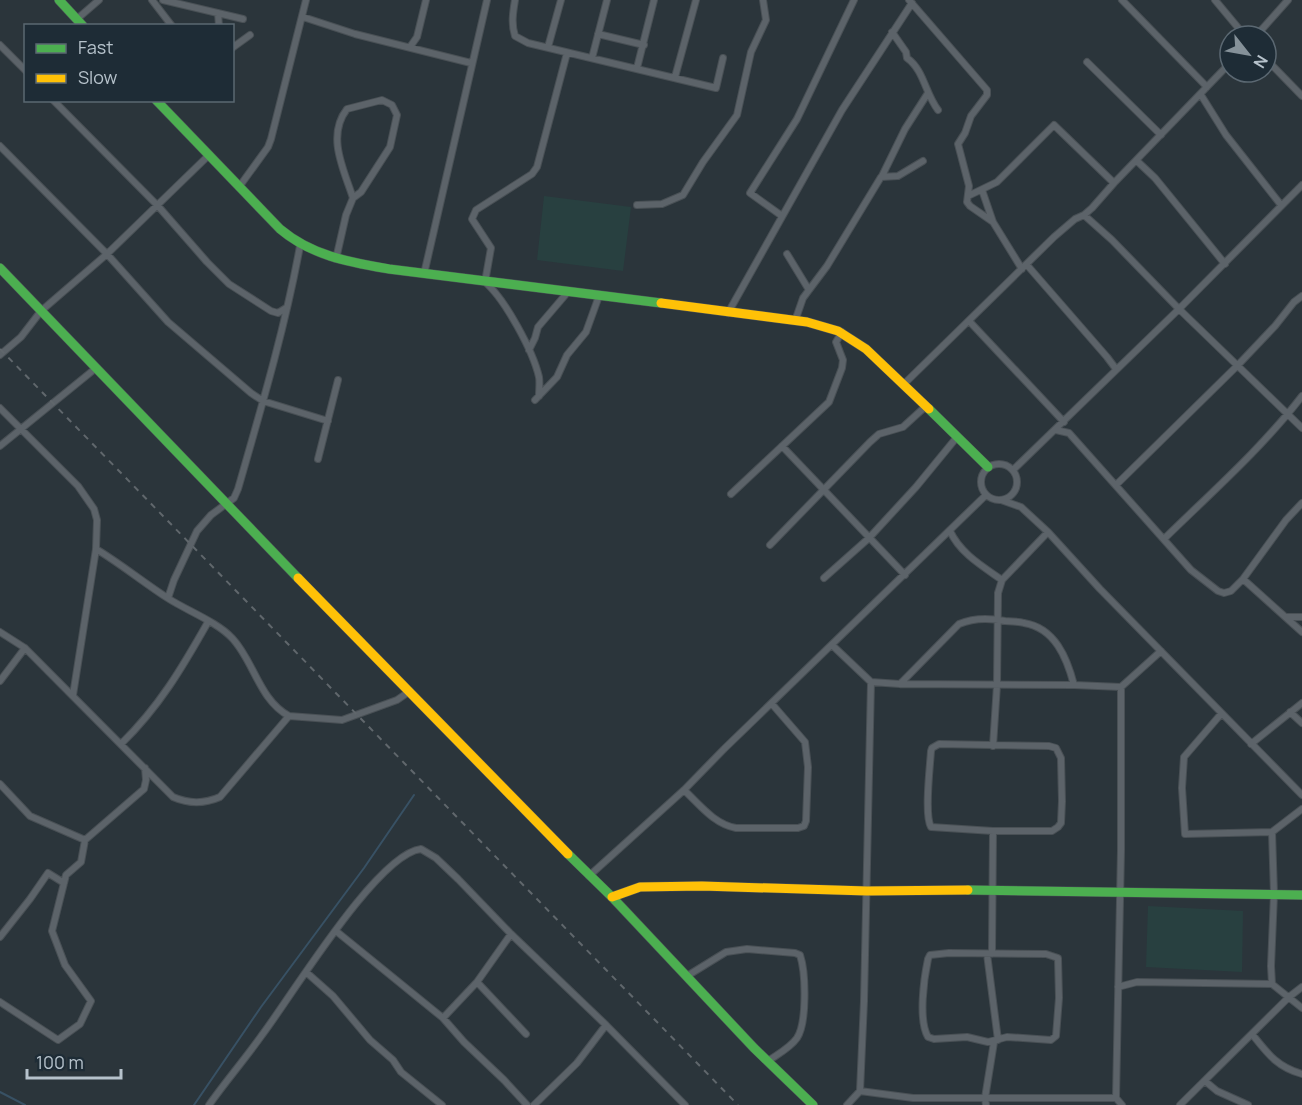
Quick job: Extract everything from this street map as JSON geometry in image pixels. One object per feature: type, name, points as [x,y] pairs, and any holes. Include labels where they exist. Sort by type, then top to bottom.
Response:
[{"type":"street","points":[[59,0],[80,22],[99,0]]},
{"type":"street","points":[[152,0],[170,24]]},
{"type":"street","points":[[163,0],[243,19]]},
{"type":"street","points":[[239,187],[272,139],[306,0]]},
{"type":"street","points":[[410,47],[417,37],[426,0]]},
{"type":"street","points":[[424,274],[486,0]]},
{"type":"street","points":[[515,0],[512,21],[515,36],[528,43],[716,88],[723,58]]},
{"type":"street","points":[[548,47],[561,0]]},
{"type":"street","points":[[592,58],[607,0]]},
{"type":"street","points":[[637,68],[654,0]]},
{"type":"street","points":[[675,77],[696,0]]},
{"type":"street","points":[[637,205],[662,204],[683,195],[703,162],[737,115],[751,52],[766,20],[763,0]]},
{"type":"street","points":[[782,216],[750,193],[797,119],[854,0]]},
{"type":"street","points":[[1122,0],[1207,87]]},
{"type":"street","points":[[1215,0],[1235,24]]},
{"type":"street","points":[[1267,24],[1288,0]]},
{"type":"street","points":[[728,313],[842,110],[911,2],[987,90],[987,95],[971,116],[958,144],[969,186],[967,202],[993,222]]},
{"type":"street","points":[[218,13],[219,24]]},
{"type":"street","points":[[303,17],[355,34],[471,63]]},
{"type":"street","points":[[892,32],[906,52],[907,58],[917,65],[928,93],[938,110]]},
{"type":"street","points":[[598,34],[644,45]]},
{"type":"street","points":[[234,47],[250,35]]},
{"type":"street","points":[[0,45],[24,69]]},
{"type":"street","points":[[485,282],[491,248],[472,219],[476,210],[532,174],[537,167],[567,53]]},
{"type":"street","points":[[1087,62],[1161,135]]},
{"type":"street","points":[[1278,71],[1302,96]]},
{"type":"street","points":[[904,384],[1075,219],[1084,215],[1218,76]]},
{"type":"street","points":[[795,321],[800,303],[827,266],[882,176],[905,129],[928,93]]},
{"type":"street","points":[[1201,95],[1226,135],[1281,205]]},
{"type":"street","points":[[336,259],[346,215],[353,198],[361,192],[390,147],[397,115],[392,105],[382,100],[347,109],[339,123],[337,147],[353,198]]},
{"type":"street","points":[[55,102],[158,206],[229,284],[271,311],[278,313],[286,308]]},
{"type":"street","points":[[158,102],[280,229],[300,246],[336,259],[424,274],[795,321],[842,332],[866,349],[904,384],[988,467]]},
{"type":"street","points":[[968,196],[982,190],[1006,174],[1054,124],[1114,183]]},
{"type":"street","points":[[0,146],[107,254],[168,322],[263,401],[328,421]]},
{"type":"street","points":[[0,355],[21,337],[41,311],[107,254],[209,155]]},
{"type":"street","points":[[882,176],[898,176],[923,161]]},
{"type":"street","points":[[1137,161],[1155,178],[1225,264]]},
{"type":"street","points":[[1013,470],[1225,264],[1302,185]]},
{"type":"street","points":[[982,190],[993,222],[1024,267],[1077,321],[1116,369]]},
{"type":"street","points":[[1084,215],[1302,428]]},
{"type":"street","points":[[168,598],[197,531],[225,503],[234,498],[238,489],[263,401],[300,246]]},
{"type":"street","points":[[787,255],[809,290]]},
{"type":"street","points":[[0,268],[225,503],[813,1105]]},
{"type":"street","points":[[485,282],[495,290],[529,350],[539,377],[537,398],[557,377],[567,355],[586,332],[599,296]]},
{"type":"street","points":[[529,350],[538,327],[567,293]]},
{"type":"street","points":[[1116,485],[1238,365],[1302,296]]},
{"type":"street","points":[[970,322],[1065,421],[1069,433],[1165,538],[1191,570],[1218,591],[1224,593],[1231,591],[1243,579],[1286,520],[1302,503]]},
{"type":"street","points":[[731,494],[831,397],[841,374],[843,360],[836,342],[842,332]]},
{"type":"street","points":[[0,446],[96,368]]},
{"type":"street","points":[[318,459],[338,380]]},
{"type":"street","points":[[1165,538],[1203,503],[1288,414],[1302,396]]},
{"type":"street","points":[[770,545],[879,434],[903,427],[926,406]]},
{"type":"street","points":[[0,408],[88,499],[97,520],[96,549],[73,695]]},
{"type":"street","points":[[1056,430],[1069,433]]},
{"type":"street","points":[[824,578],[869,538],[916,487],[957,437]]},
{"type":"street","points":[[782,446],[905,575]]},
{"type":"street","points":[[1021,507],[1017,477],[1013,470],[999,463],[988,467],[981,478],[981,488],[986,495],[993,500],[1001,500],[1021,507],[1048,532],[1221,714],[1302,795]]},
{"type":"street","points":[[1001,500],[1011,496],[1017,485]]},
{"type":"street","points":[[589,876],[684,790],[986,495]]},
{"type":"street","points":[[950,531],[963,551],[1002,580]]},
{"type":"street","points":[[993,746],[997,685],[998,593],[1002,580],[1048,532]]},
{"type":"street","points":[[96,549],[168,598],[225,631],[234,640],[269,699],[289,716],[342,720],[397,700],[410,691]]},
{"type":"street","points":[[1243,579],[1302,632]]},
{"type":"street","points":[[1287,617],[1302,617]]},
{"type":"street","points":[[900,684],[959,624],[969,620],[996,619],[1026,623],[1053,638],[1068,664],[1074,685]]},
{"type":"street","points":[[121,744],[170,687],[208,622]]},
{"type":"street","points":[[0,632],[25,648],[173,797],[190,802],[208,802],[220,797],[289,716]]},
{"type":"street","points":[[832,645],[871,682],[900,684],[1121,687],[1161,651]]},
{"type":"street","points":[[0,681],[25,648]]},
{"type":"street","points":[[847,1105],[860,1091],[871,682]]},
{"type":"street","points":[[1121,687],[1116,1098],[1122,1105]]},
{"type":"street","points":[[1251,744],[1302,702]]},
{"type":"street","points":[[684,790],[717,822],[726,826],[798,828],[804,826],[808,767],[805,742],[772,704]]},
{"type":"street","points":[[1290,712],[1302,723]]},
{"type":"street","points":[[1221,714],[1184,757],[1182,788],[1185,834],[1272,832],[1302,809]]},
{"type":"street","points":[[935,746],[1049,746],[1056,748],[1061,758],[1061,823],[1055,830],[993,831],[931,827],[928,795],[931,751],[935,746]]},
{"type":"street","points":[[0,1002],[58,1040],[64,1038],[80,1024],[91,1001],[65,965],[52,931],[64,882],[69,872],[81,862],[85,840],[144,789],[147,780],[145,768]]},
{"type":"street","points":[[0,783],[30,816],[85,840]]},
{"type":"street","points":[[986,1102],[996,1041],[987,971],[993,890],[993,831]]},
{"type":"street","points":[[1272,832],[1274,894],[1272,984]]},
{"type":"street","points":[[209,1105],[262,1036],[336,931],[387,868],[415,850],[421,849],[436,858],[458,879],[510,934],[606,1025],[685,1105]]},
{"type":"street","points":[[0,937],[48,873],[64,882]]},
{"type":"street","points":[[612,897],[648,886],[739,886],[867,891],[993,890],[1302,895]]},
{"type":"street","points":[[336,931],[443,1018],[527,1105]]},
{"type":"street","points":[[443,1018],[477,982],[510,934]]},
{"type":"street","points":[[687,975],[726,952],[747,949],[800,955],[804,989],[803,1024],[796,1039],[768,1061]]},
{"type":"street","points":[[989,954],[1046,954],[1054,955],[1059,960],[1056,1036],[1051,1040],[1013,1037],[996,1041],[967,1037],[930,1039],[926,1034],[923,1001],[930,955],[989,954]]},
{"type":"street","points":[[306,972],[333,996],[370,1040],[393,1060],[401,1072],[442,1105]]},
{"type":"street","points":[[1118,987],[1137,981],[1272,984],[1302,1008]]},
{"type":"street","points":[[477,982],[526,1034]]},
{"type":"street","points":[[1180,1105],[1289,997],[1302,987]]},
{"type":"street","points":[[534,1105],[577,1063],[606,1025]]},
{"type":"street","points":[[1252,1034],[1274,1061],[1291,1071],[1302,1074]]},
{"type":"street","points":[[1205,1081],[1217,1091],[1248,1105]]},
{"type":"street","points":[[860,1091],[913,1098],[986,1102],[1065,1102],[1116,1098]]},
{"type":"street","points":[[913,1098],[916,1105]]},
{"type":"green space","points":[[544,196],[631,207],[623,271],[537,260]]},
{"type":"green space","points":[[1148,906],[1243,911],[1242,972],[1146,967]]},
{"type":"waterway","points":[[194,1105],[261,1007],[364,868],[414,795]]},
{"type":"waterway","points":[[0,1092],[25,1105]]},
{"type":"railway","points":[[0,349],[738,1105]]},
{"type":"traffic: fast","points":[[59,0],[81,24]]},
{"type":"traffic: fast","points":[[158,102],[280,229],[318,252],[389,269],[661,303]]},
{"type":"traffic: fast","points":[[0,268],[298,578]]},
{"type":"traffic: fast","points":[[929,409],[988,467]]},
{"type":"traffic: fast","points":[[568,854],[612,897],[754,1048],[813,1105]]},
{"type":"traffic: fast","points":[[968,890],[1302,895]]},
{"type":"traffic: slow","points":[[661,303],[807,322],[838,331],[866,349],[929,409]]},
{"type":"traffic: slow","points":[[298,578],[568,854]]},
{"type":"traffic: slow","points":[[612,897],[640,887],[702,886],[867,891],[968,890]]}]
